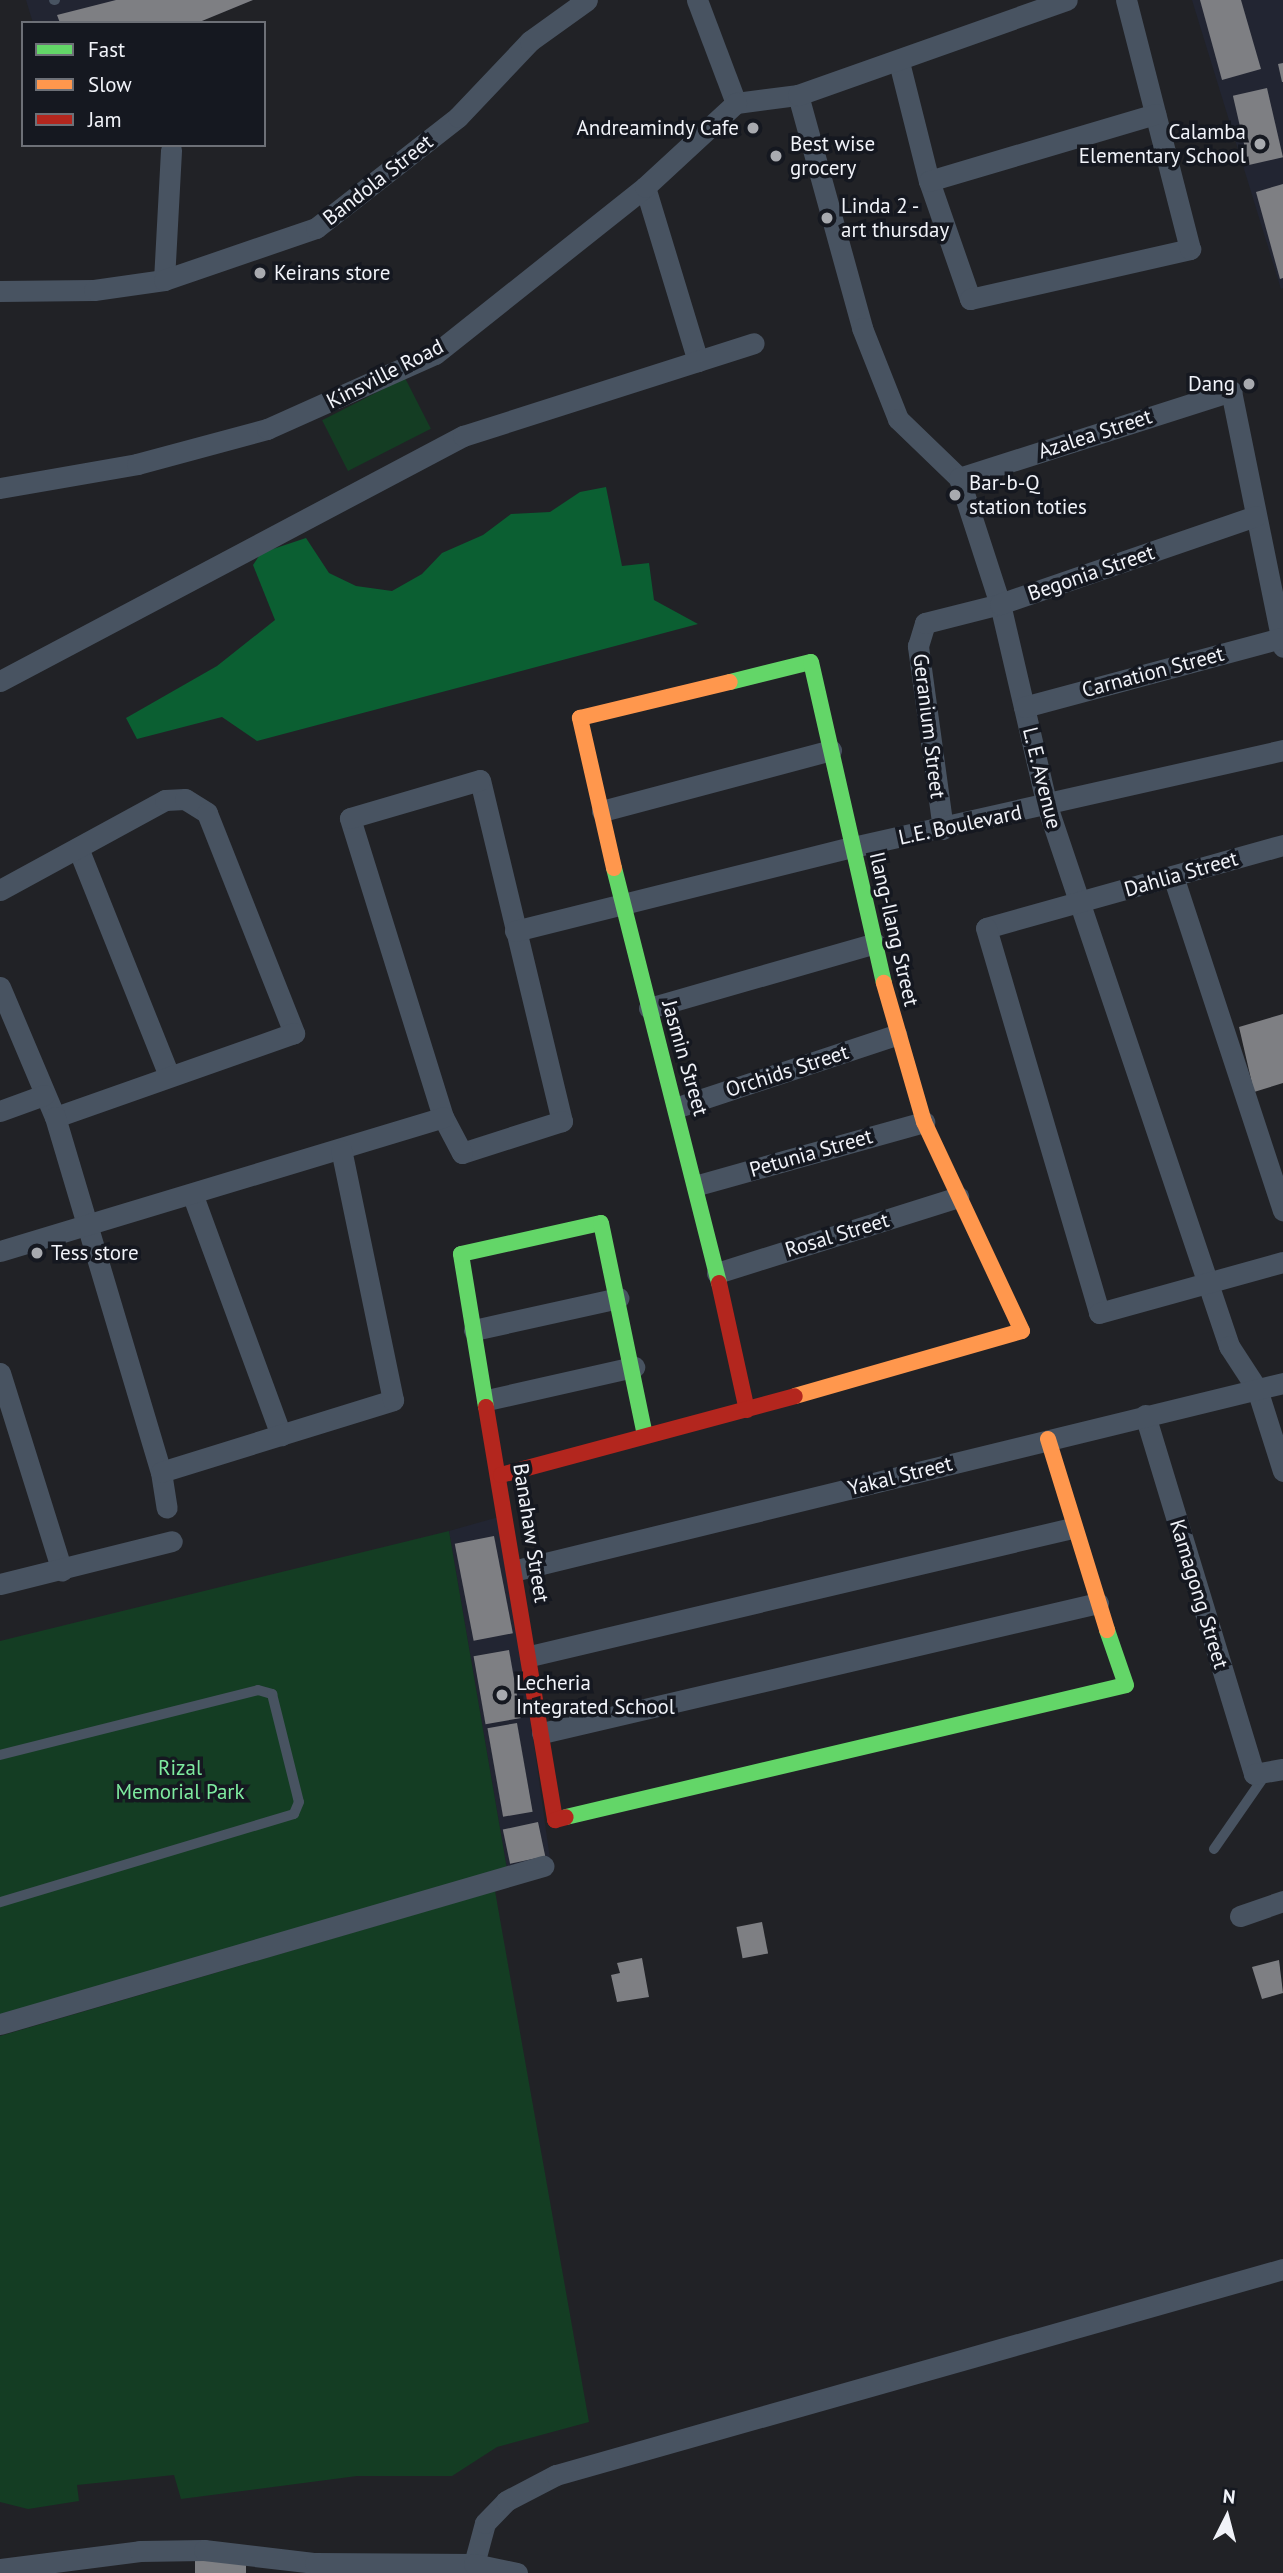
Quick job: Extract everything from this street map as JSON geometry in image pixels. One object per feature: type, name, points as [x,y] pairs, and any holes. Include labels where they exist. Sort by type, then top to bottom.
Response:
[{"type":"street","name":"Bandola Street","points":[[0,291],[94,290],[164,280],[316,228],[458,117],[530,41],[587,0]]},
{"type":"street","points":[[697,0],[736,103],[798,95],[899,62],[1067,0]]},
{"type":"street","points":[[899,62],[929,181],[970,299],[1189,249],[1126,0]]},
{"type":"street","name":"L. E. Avenue","points":[[798,95],[862,328],[898,419],[959,478],[1000,604],[1047,806],[1210,1283],[1228,1346],[1257,1389],[1283,1471]]},
{"type":"street","name":"Kinsville Road","points":[[0,488],[137,464],[267,429],[354,393],[435,354],[645,187],[736,103]]},
{"type":"street","points":[[929,181],[1155,114]]},
{"type":"street","points":[[164,280],[171,150]]},
{"type":"street","points":[[645,187],[698,360]]},
{"type":"street","points":[[0,681],[463,436],[754,343]]},
{"type":"street","name":"Azalea Street","points":[[959,478],[1231,391],[1255,516]]},
{"type":"street","points":[[1255,516],[1282,642]]},
{"type":"street","name":"Begonia Street","points":[[925,623],[1000,604],[1255,516]]},
{"type":"street","name":"Geranium Street","points":[[925,623],[918,646],[943,829]]},
{"type":"street","name":"Carnation Street","points":[[1024,707],[1282,642]]},
{"type":"street","name":"Ilang-Ilang Street","points":[[580,718],[811,662],[896,1035],[923,1122],[1022,1331],[747,1410]]},
{"type":"street","name":"Jasmin Street","points":[[580,718],[622,904],[698,1185],[747,1410]]},
{"type":"street","points":[[601,811],[831,750]]},
{"type":"street","name":"L.E. Boulevard","points":[[515,931],[853,847],[1047,806],[1283,750]]},
{"type":"street","points":[[480,780],[562,1121],[462,1153],[443,1117],[350,818],[480,780]]},
{"type":"street","points":[[0,890],[165,800],[186,799],[207,813],[294,1033],[55,1117]]},
{"type":"street","name":"Dahlia Street","points":[[1210,1283],[1099,1313],[986,928],[1283,845]]},
{"type":"street","points":[[78,848],[169,1075]]},
{"type":"street","points":[[1173,876],[1283,1210]]},
{"type":"street","points":[[649,1008],[875,943]]},
{"type":"street","points":[[0,987],[55,1117],[161,1472],[167,1508]]},
{"type":"street","name":"Orchids Street","points":[[678,1107],[896,1035]]},
{"type":"street","points":[[0,1111],[44,1095]]},
{"type":"street","points":[[0,1251],[88,1222],[193,1196],[443,1117]]},
{"type":"street","name":"Petunia Street","points":[[698,1185],[923,1122]]},
{"type":"street","points":[[161,1472],[393,1399],[341,1150]]},
{"type":"street","points":[[193,1196],[281,1434]]},
{"type":"street","name":"Rosal Street","points":[[717,1273],[958,1198]]},
{"type":"street","name":"Banahaw Street","points":[[618,1298],[601,1223],[461,1254],[517,1570],[555,1820],[1126,1685],[1098,1603]]},
{"type":"street","points":[[1210,1283],[1283,1262]]},
{"type":"street","points":[[474,1330],[618,1298],[634,1367],[645,1435]]},
{"type":"street","points":[[487,1400],[634,1367]]},
{"type":"street","points":[[0,1373],[62,1570]]},
{"type":"street","name":"Yakal Street","points":[[517,1570],[1283,1383]]},
{"type":"street","points":[[501,1475],[747,1410]]},
{"type":"street","name":"Kamagong Street","points":[[1145,1415],[1267,1773]]},
{"type":"street","points":[[542,1733],[1098,1603],[1072,1528],[1048,1439]]},
{"type":"street","points":[[530,1656],[1072,1528]]},
{"type":"street","points":[[0,1584],[172,1541]]},
{"type":"street","points":[[0,2024],[543,1866]]},
{"type":"street","points":[[1240,1916],[1283,1901]]},
{"type":"street","points":[[474,2564],[485,2523],[506,2501],[556,2476],[1283,2269]]},
{"type":"street","points":[[0,2570],[153,2551],[204,2550],[314,2563],[474,2564],[517,2573]]},
{"type":"lane","points":[[0,1755],[258,1690],[272,1694],[299,1802],[294,1814],[0,1902]]},
{"type":"lane","points":[[1214,1849],[1267,1773]]},
{"type":"shaded area","points":[[26,0],[253,0],[202,21],[32,21]]},
{"type":"shaded area","name":"Calamba Elementary School","points":[[1192,0],[1283,0],[1281,289]]},
{"type":"shaded area","name":"Lecheria Integrated School","points":[[502,1516],[550,1859],[507,1869],[449,1531]]},
{"type":"green space","points":[[405,378],[431,429],[348,471],[322,420]]},
{"type":"green space","points":[[606,487],[622,566],[649,563],[654,600],[698,624],[257,741],[222,717],[137,739],[126,718],[217,666],[275,620],[253,565],[261,553],[306,538],[329,573],[356,586],[392,591],[422,574],[442,553],[483,535],[511,514],[550,512],[580,492]]},
{"type":"green space","name":"Rizal Memorial Park","points":[[449,1531],[507,1869],[0,2016],[0,1641]]},
{"type":"green space","points":[[495,1891],[589,2422],[497,2447],[452,2476],[357,2476],[181,2499],[174,2475],[77,2485],[79,2501],[28,2509],[0,2502],[0,2036]]},
{"type":"building","points":[[116,0],[253,0],[202,21],[59,21],[57,15]]},
{"type":"building","points":[[1200,0],[1241,0],[1261,69],[1222,80]]},
{"type":"building","points":[[1283,63],[1283,82],[1282,82],[1278,64]]},
{"type":"building","points":[[1267,88],[1283,157],[1249,165],[1233,96]]},
{"type":"building","points":[[1283,184],[1283,278],[1280,279],[1256,192]]},
{"type":"building","points":[[1283,1014],[1283,1083],[1254,1092],[1239,1027]]},
{"type":"building","points":[[494,1536],[513,1633],[474,1641],[455,1544]]},
{"type":"building","points":[[509,1650],[521,1718],[486,1724],[474,1656]]},
{"type":"building","points":[[517,1723],[533,1812],[503,1817],[487,1728]]},
{"type":"building","points":[[538,1822],[545,1856],[510,1864],[503,1829]]},
{"type":"building","points":[[762,1922],[768,1953],[743,1958],[736,1927]]},
{"type":"building","points":[[642,1958],[649,1997],[617,2002],[611,1975],[620,1973],[617,1963]]},
{"type":"building","points":[[1279,1960],[1283,1993],[1262,1999],[1252,1967]]},
{"type":"building","points":[[195,2561],[246,2561],[246,2573],[195,2573]]},
{"type":"traffic: fast","points":[[730,682],[811,662],[884,983]]},
{"type":"traffic: fast","points":[[614,868],[719,1283]]},
{"type":"traffic: fast","points":[[486,1407],[461,1254],[601,1223],[645,1435]]},
{"type":"traffic: fast","points":[[566,1817],[1126,1685],[1107,1630]]},
{"type":"traffic: slow","points":[[614,868],[580,718],[730,682]]},
{"type":"traffic: slow","points":[[795,1396],[1022,1331],[924,1122],[884,983]]},
{"type":"traffic: slow","points":[[1048,1439],[1107,1630]]},
{"type":"traffic: jam","points":[[719,1283],[747,1410]]},
{"type":"traffic: jam","points":[[501,1475],[795,1396]]},
{"type":"traffic: jam","points":[[486,1407],[555,1820],[566,1817]]},
{"type":"place","name":"Andreamindy Cafe","points":[[753,128]]},
{"type":"place","name":"Calamba Elementary School","points":[[1260,144]]},
{"type":"place","name":"Best wise grocery","points":[[776,156]]},
{"type":"place","name":"Linda 2 - art thursday","points":[[827,218]]},
{"type":"place","name":"Keirans store","points":[[260,273]]},
{"type":"place","name":"Dang","points":[[1249,384]]},
{"type":"place","name":"Bar-b-Q station toties","points":[[955,495]]},
{"type":"place","name":"Tess store","points":[[37,1253]]},
{"type":"place","name":"Lecheria Integrated School","points":[[502,1695]]}]
